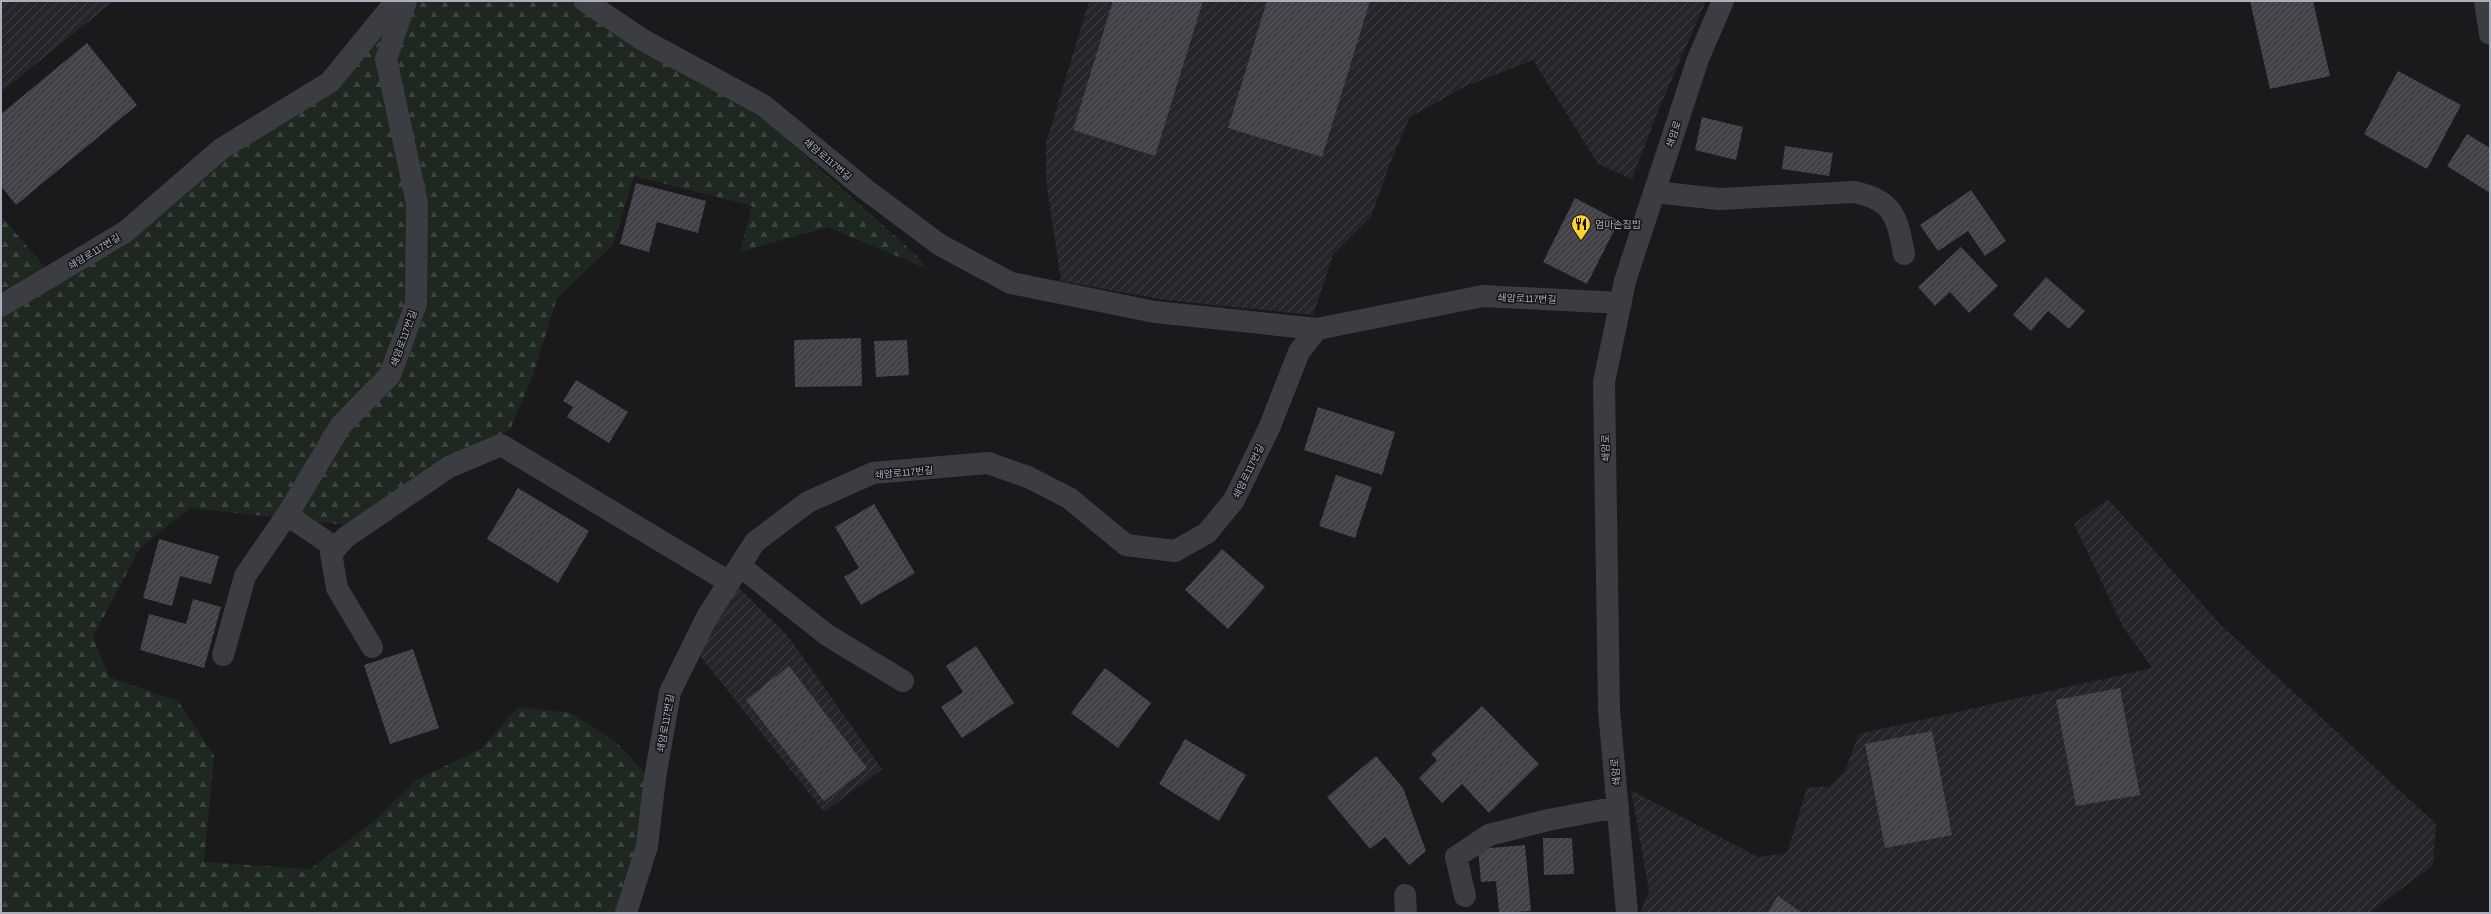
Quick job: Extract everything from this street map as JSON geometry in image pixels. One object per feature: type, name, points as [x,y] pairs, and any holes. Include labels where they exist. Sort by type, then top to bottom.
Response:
[{"type":"street","name":"쇄암로117번길","points":[[1,306],[125,232],[221,149],[330,82],[396,1]]},
{"type":"street","name":"쇄암로117번길","points":[[224,655],[245,576],[287,515],[342,425],[390,375],[416,304],[417,203],[386,59],[406,1]]},
{"type":"street","name":"쇄암로117번길","points":[[588,1],[642,40],[763,105],[865,189],[940,244],[1011,283],[1156,312],[1317,329],[1483,296],[1621,303]]},
{"type":"street","name":"쇄암로","points":[[1627,913],[1609,710],[1604,382],[1625,281],[1698,59],[1723,1]]},
{"type":"street","points":[[2485,1],[2490,34]]},
{"type":"street","points":[[1654,192],[1719,198],[1854,192],[1874,196],[1892,211],[1899,225],[1904,254]]},
{"type":"street","name":"쇄암로117번길","points":[[626,913],[647,846],[655,778],[670,692],[707,617],[755,542],[808,502],[873,473],[988,464],[1028,476],[1068,498],[1126,545],[1176,551],[1207,533],[1234,500],[1270,426],[1300,352],[1317,329]]},
{"type":"street","points":[[372,647],[336,588],[331,553],[346,537],[449,468],[501,445],[735,574],[827,635],[902,681]]},
{"type":"street","points":[[287,515],[336,548]]},
{"type":"street","points":[[1465,896],[1456,857],[1489,835],[1548,820],[1618,807]]},
{"type":"shaded area","points":[[1,1],[114,1],[1,92]]},
{"type":"shaded area","points":[[1089,1],[1706,1],[1660,106],[1632,179],[1598,164],[1533,60],[1466,86],[1410,117],[1392,158],[1371,217],[1333,255],[1313,315],[1166,300],[1061,281],[1046,180],[1046,143]]},
{"type":"shaded area","points":[[2108,499],[2220,624],[2436,824],[2433,865],[2369,913],[1640,913],[1649,891],[1631,790],[1758,857],[1787,853],[1807,788],[1830,786],[1844,773],[1859,734],[2152,668],[2122,625],[2074,524]]},
{"type":"shaded area","points":[[729,582],[740,589],[788,636],[882,769],[824,812],[697,652]]},
{"type":"green space","points":[[406,1],[572,1],[637,47],[753,109],[916,255],[927,269],[828,227],[740,252],[752,206],[634,176],[613,245],[557,298],[533,375],[510,430],[453,459],[345,525],[190,508],[140,548],[93,637],[109,677],[178,701],[214,756],[204,862],[310,869],[373,822],[416,780],[481,749],[518,707],[571,713],[615,741],[648,776],[640,842],[618,913],[1,913],[1,216],[57,281],[226,154],[340,81]]},
{"type":"building","points":[[1113,1],[1203,1],[1155,156],[1073,130]]},
{"type":"building","points":[[1267,1],[1370,1],[1322,157],[1228,128]]},
{"type":"building","points":[[2250,1],[2313,1],[2330,76],[2270,89]]},
{"type":"building","points":[[87,43],[137,105],[16,205],[1,186],[1,114]]},
{"type":"building","points":[[2398,71],[2461,105],[2427,169],[2364,134]]},
{"type":"building","points":[[1702,117],[1743,127],[1736,160],[1695,150]]},
{"type":"building","points":[[2467,134],[2490,148],[2490,193],[2447,166]]},
{"type":"building","points":[[1785,146],[1833,153],[1829,176],[1782,169]]},
{"type":"building","points":[[636,183],[706,201],[698,233],[657,222],[649,252],[620,244]]},
{"type":"building","points":[[1971,190],[2006,241],[1985,256],[1968,231],[1938,251],[1920,225]]},
{"type":"building","name":"엄마손집밥","points":[[1575,198],[1619,221],[1587,284],[1543,262]]},
{"type":"building","points":[[1961,247],[1998,286],[1969,313],[1950,292],[1935,306],[1918,287]]},
{"type":"building","points":[[2046,277],[2085,311],[2069,329],[2048,311],[2031,331],[2013,315]]},
{"type":"building","points":[[861,338],[862,386],[795,387],[794,340]]},
{"type":"building","points":[[907,340],[909,375],[876,377],[874,341]]},
{"type":"building","points":[[576,380],[628,412],[609,443],[567,417],[573,407],[563,401]]},
{"type":"building","points":[[1318,407],[1395,432],[1382,475],[1304,450]]},
{"type":"building","points":[[1336,475],[1372,487],[1355,538],[1319,526]]},
{"type":"building","points":[[518,488],[589,531],[558,583],[487,539]]},
{"type":"building","points":[[874,504],[915,573],[861,605],[844,577],[859,568],[835,527]]},
{"type":"building","points":[[159,539],[219,556],[211,584],[180,576],[172,606],[143,598]]},
{"type":"building","points":[[1222,549],[1265,587],[1228,629],[1185,590]]},
{"type":"building","points":[[193,599],[221,607],[204,668],[140,650],[149,614],[186,624]]},
{"type":"building","points":[[976,646],[1014,703],[962,738],[941,707],[963,692],[946,666]]},
{"type":"building","points":[[413,649],[439,728],[390,744],[364,665]]},
{"type":"building","points":[[789,666],[867,768],[824,801],[746,700]]},
{"type":"building","points":[[1105,668],[1151,703],[1118,748],[1071,713]]},
{"type":"building","points":[[2120,688],[2140,795],[2076,806],[2056,700]]},
{"type":"building","points":[[1482,706],[1539,764],[1489,813],[1462,784],[1442,803],[1419,778],[1437,760],[1431,754]]},
{"type":"building","points":[[1932,731],[1952,835],[1885,848],[1865,744]]},
{"type":"building","points":[[1185,739],[1246,775],[1219,821],[1159,784]]},
{"type":"building","points":[[1376,756],[1403,788],[1426,851],[1409,865],[1385,837],[1370,849],[1327,797]]},
{"type":"building","points":[[1543,838],[1572,838],[1574,874],[1544,875]]},
{"type":"building","points":[[1525,845],[1531,911],[1499,913],[1496,881],[1481,882],[1478,849]]},
{"type":"building","points":[[1778,896],[1802,913],[1767,913]]},
{"type":"place","name":"엄마손집밥","points":[[1581,241]]}]
